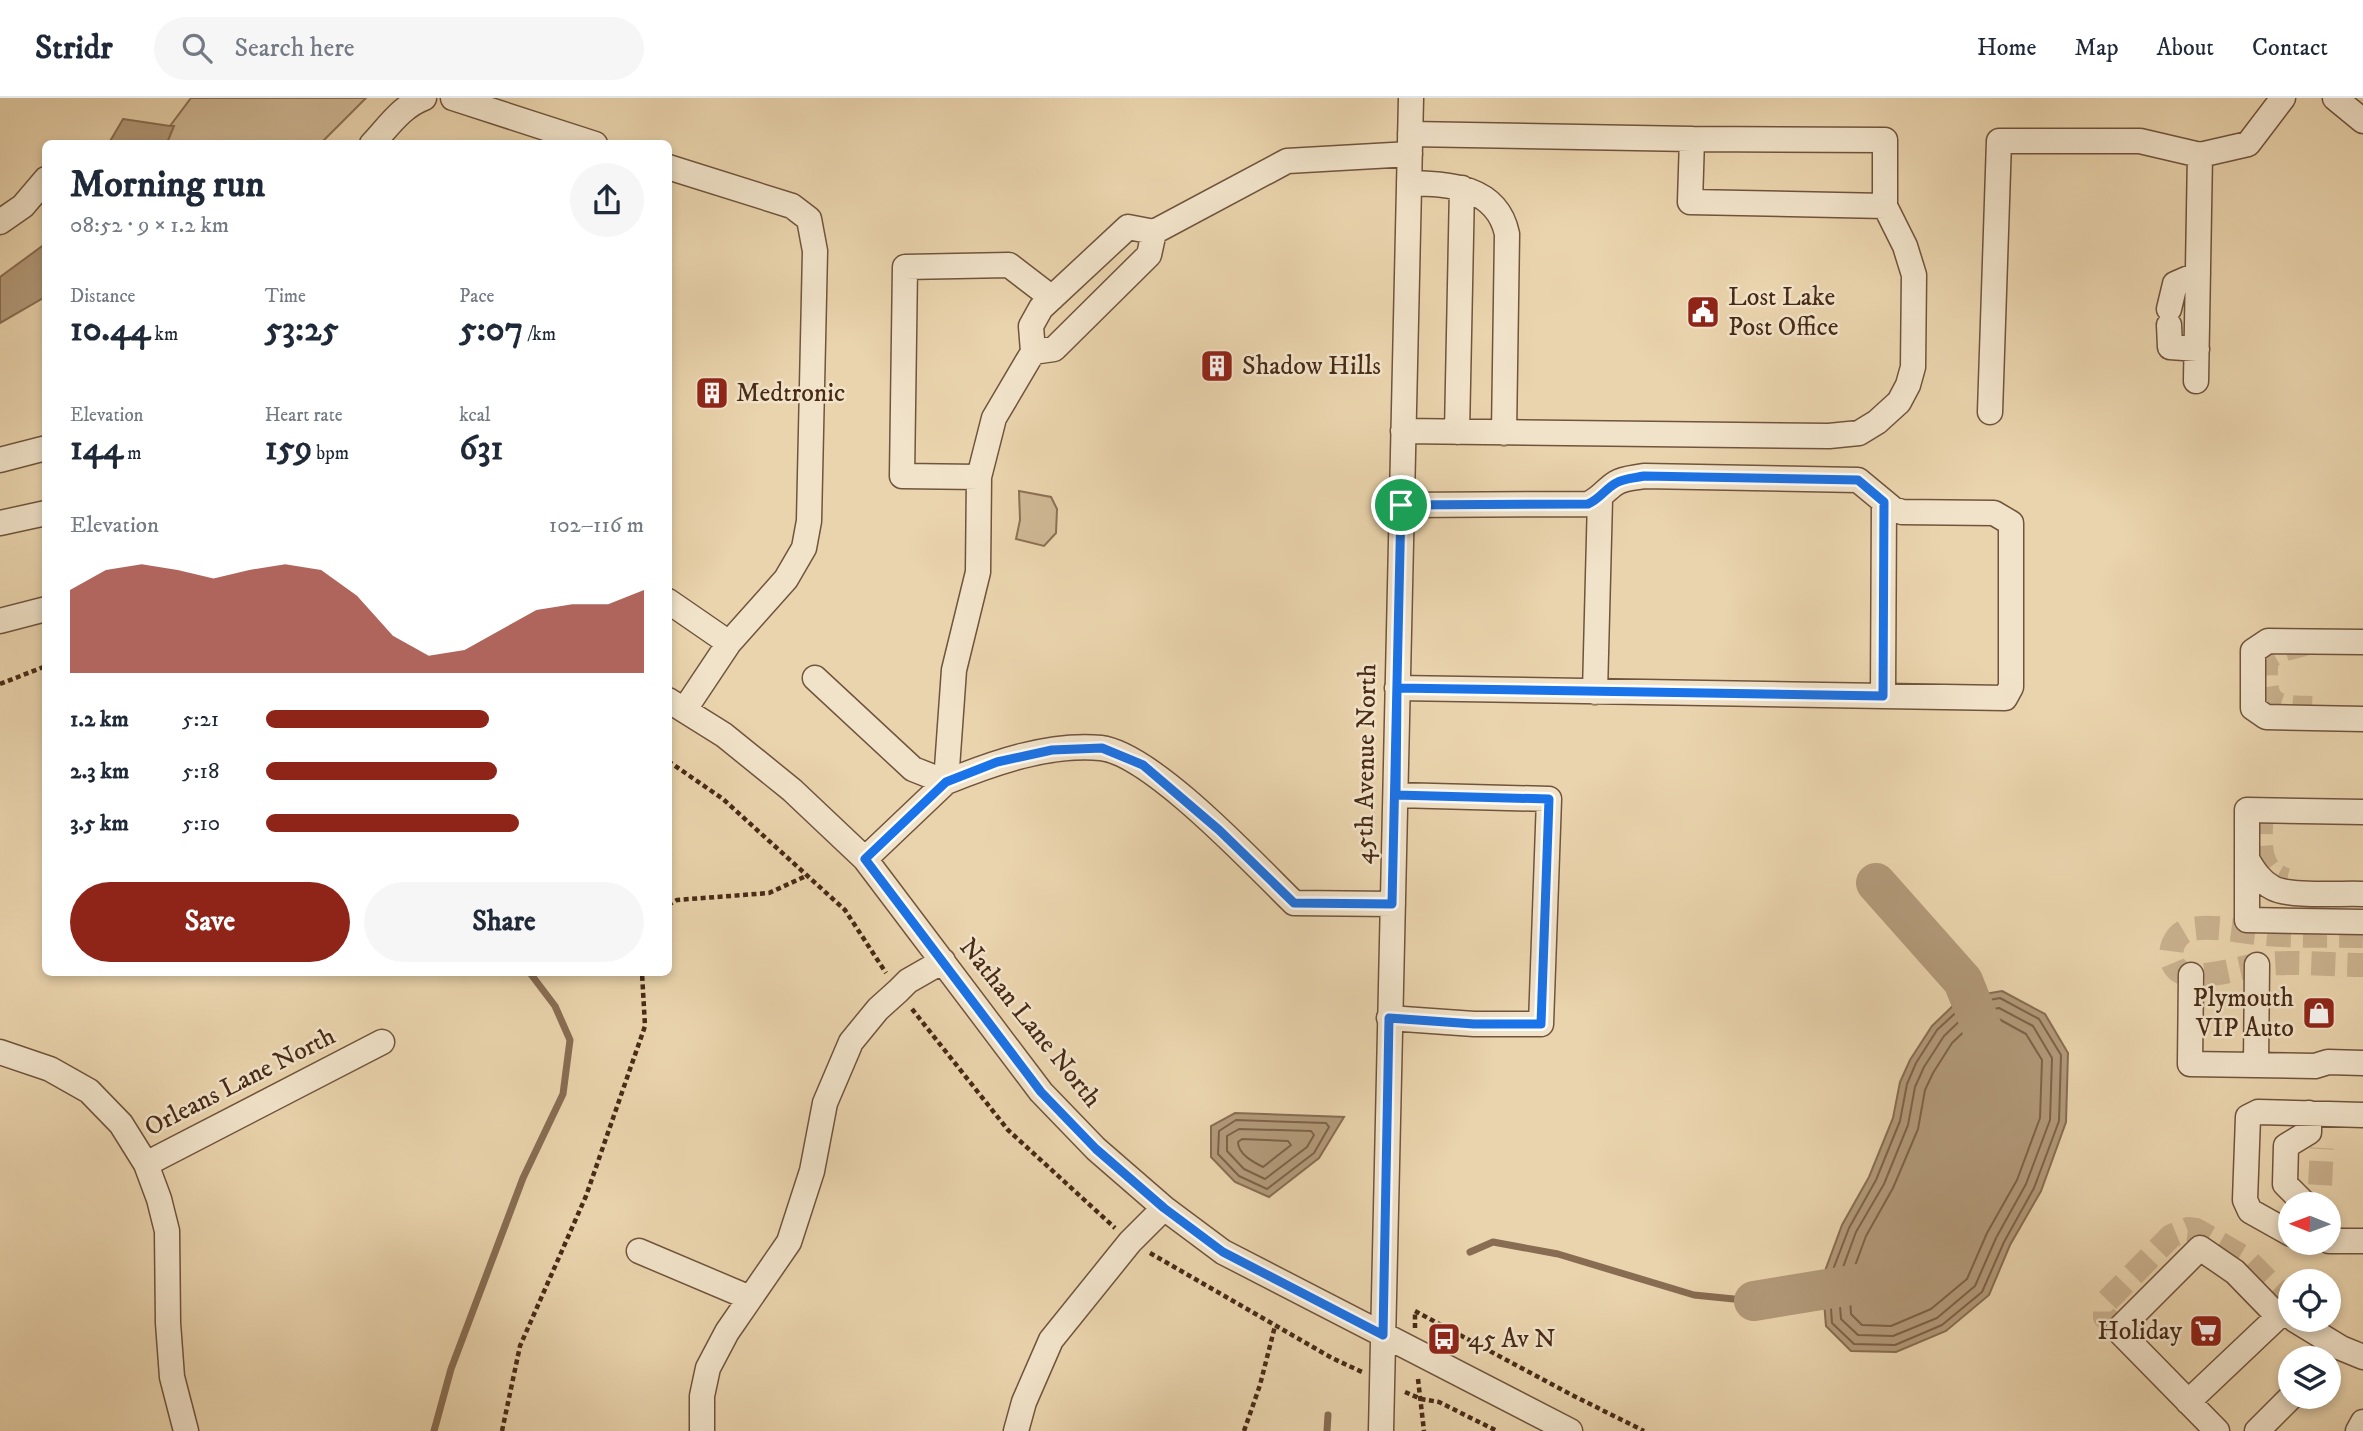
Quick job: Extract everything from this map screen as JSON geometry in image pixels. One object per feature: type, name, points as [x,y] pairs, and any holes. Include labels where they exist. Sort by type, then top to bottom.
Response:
[{"type":"street","points":[[376,140],[403,110],[424,98]]},
{"type":"street","points":[[453,98],[578,140]]},
{"type":"street","name":"45th Avenue North","points":[[1381,1431],[1411,98]]},
{"type":"street","points":[[1990,412],[1999,141],[2140,141],[2200,155],[2248,145],[2283,98]]},
{"type":"street","points":[[2335,98],[2363,121]]},
{"type":"street","points":[[1692,139],[1690,202],[1885,206]]},
{"type":"street","points":[[946,782],[954,670],[978,572],[979,477],[994,418],[1033,352],[1031,326],[1041,308],[1128,227],[1154,232],[1287,161],[1410,144],[1692,139],[1885,140],[1885,206],[1905,246],[1914,275],[1913,367],[1899,402],[1868,427],[1858,433],[1829,436],[1403,431]]},
{"type":"street","points":[[2196,381],[2200,155]]},
{"type":"street","points":[[672,168],[792,206],[809,219],[815,251],[809,521],[804,548],[786,579],[677,705]]},
{"type":"street","points":[[1409,183],[1462,188],[1483,197],[1504,221],[1507,234],[1504,433]]},
{"type":"street","points":[[0,222],[23,206],[42,184]]},
{"type":"street","points":[[1457,432],[1462,188]]},
{"type":"street","points":[[1033,352],[1054,349],[1083,321],[1149,255],[1154,232]]},
{"type":"street","points":[[979,477],[902,476],[905,267],[1009,265],[1052,298]]},
{"type":"street","points":[[2197,349],[2170,347],[2169,317],[2175,284],[2198,274]]},
{"type":"street","points":[[0,460],[42,449]]},
{"type":"street","points":[[1397,688],[2005,698],[2011,687],[2011,523],[1994,513],[1902,512],[1893,509],[1858,480],[1644,476],[1614,484],[1600,499],[1588,504],[1401,505]]},
{"type":"street","points":[[1595,692],[1600,499]]},
{"type":"street","points":[[1883,696],[1884,502]]},
{"type":"street","points":[[0,523],[42,514]]},
{"type":"street","points":[[672,604],[729,643]]},
{"type":"street","points":[[0,621],[42,610]]},
{"type":"street","points":[[2363,642],[2268,641],[2253,651],[2253,708],[2266,718],[2363,719]]},
{"type":"street","points":[[815,678],[913,769],[946,782]]},
{"type":"street","name":"Nathan Lane North","points":[[677,705],[724,735],[792,790],[865,859],[1041,1092],[1096,1149],[1164,1208],[1223,1252],[1570,1431]]},
{"type":"street","points":[[865,859],[946,782],[997,762],[1024,756],[1052,750],[1102,748],[1143,765],[1219,830],[1294,903],[1392,904]]},
{"type":"street","points":[[1389,1018],[1474,1024],[1541,1024],[1549,799],[1396,795]]},
{"type":"street","points":[[2363,812],[2247,810],[2247,920],[2363,922]]},
{"type":"street","points":[[2247,859],[2255,873],[2275,890],[2288,893],[2363,894]]},
{"type":"street","points":[[702,1431],[702,1396],[708,1368],[727,1332],[789,1242],[813,1171],[825,1103],[851,1042],[878,1009],[908,981],[943,961]]},
{"type":"street","points":[[2256,1065],[2257,965]]},
{"type":"street","points":[[2191,975],[2190,1064],[2315,1066],[2328,1062],[2363,1063]]},
{"type":"street","name":"Orleans Lane North","points":[[0,1052],[50,1069],[89,1091],[121,1124],[146,1164],[382,1042]]},
{"type":"street","points":[[2278,1227],[2250,1211],[2245,1199],[2248,1117],[2258,1112],[2312,1136]]},
{"type":"street","points":[[2305,1192],[2286,1184],[2286,1146],[2363,1115]]},
{"type":"street","points":[[146,1164],[167,1231],[168,1323],[172,1377],[186,1431]]},
{"type":"street","points":[[1016,1431],[1024,1402],[1051,1340],[1130,1242],[1164,1208]]},
{"type":"street","points":[[2342,1241],[2363,1241]]},
{"type":"street","points":[[2217,1431],[2118,1330],[2200,1248],[2235,1272],[2271,1309],[2278,1312]]},
{"type":"street","points":[[639,1251],[750,1298]]},
{"type":"street","points":[[2188,1402],[2278,1326]]},
{"type":"street","points":[[2312,1332],[2344,1355]]},
{"type":"street","points":[[2257,1431],[2279,1409]]},
{"type":"street","points":[[2357,1431],[2363,1422]]},
{"type":"path","points":[[0,684],[42,668]]},
{"type":"path","points":[[672,903],[677,900],[769,893],[806,876]]},
{"type":"path","points":[[502,1431],[520,1346],[586,1196],[645,1026],[642,976]]},
{"type":"path","points":[[1244,1431],[1260,1385],[1275,1326]]},
{"type":"shaded area","points":[[191,98],[366,98],[324,140],[165,140],[170,126]]},
{"type":"shaded area","points":[[1019,491],[1051,497],[1057,509],[1056,533],[1044,546],[1016,539],[1020,520]]},
{"type":"water","points":[[123,119],[174,126],[168,140],[111,140]]},
{"type":"water","points":[[42,246],[42,299],[0,323],[0,277]]},
{"type":"water","points":[[2002,991],[2045,1014],[2068,1053],[2066,1122],[2041,1191],[2010,1245],[1989,1295],[1946,1331],[1896,1352],[1851,1351],[1826,1326],[1822,1279],[1842,1225],[1869,1177],[1893,1118],[1900,1082],[1910,1060],[1932,1026],[1961,998]]},
{"type":"water","points":[[1235,1113],[1344,1117],[1319,1158],[1269,1197],[1235,1182],[1211,1157],[1211,1126]]},
{"type":"waterway","points":[[1876,883],[1963,981],[1990,1048]]},
{"type":"waterway","points":[[434,1431],[451,1369],[523,1178],[563,1094],[570,1040],[555,1006],[532,976]]},
{"type":"waterway","points":[[1470,1252],[1493,1242],[1558,1254],[1694,1295],[1754,1301]]},
{"type":"waterway","points":[[1754,1301],[1876,1281]]},
{"type":"waterway","points":[[1327,1431],[1328,1415]]},
{"type":"tunnel","points":[[2308,643],[2279,651],[2269,658],[2266,668],[2267,688],[2269,696],[2279,704],[2312,708]]},
{"type":"tunnel","points":[[2262,810],[2261,841],[2264,861],[2276,876],[2287,880]]},
{"type":"tunnel","points":[[2363,936],[2278,935],[2200,928],[2183,932],[2171,951],[2171,959],[2179,971],[2196,975],[2278,963],[2363,965]]},
{"type":"tunnel","points":[[2320,1185],[2322,1148]]},
{"type":"tunnel","points":[[2118,1330],[2105,1317],[2105,1303],[2171,1236],[2188,1229],[2196,1230],[2245,1258],[2278,1291]]},
{"type":"place","name":"Lost Lake Post Office","points":[[1703,312]]},
{"type":"place","name":"Shadow Hills","points":[[1217,366]]},
{"type":"place","name":"Medtronic","points":[[712,393]]},
{"type":"place","name":"Plymouth VIP Auto","points":[[2319,1013]]},
{"type":"place","name":"Holiday","points":[[2206,1331]]},
{"type":"place","name":"45 Av N","points":[[1444,1339]]},
{"type":"route","points":[[1644,476],[1858,480],[1884,502],[1883,696],[1397,688],[1396,795],[1549,799],[1541,1024],[1474,1024],[1389,1018],[1383,1335],[1223,1252],[1164,1208],[1096,1149],[1041,1092],[865,859],[946,782],[997,762],[1052,750],[1102,748],[1143,765],[1219,830],[1294,903],[1392,904],[1401,505],[1588,504],[1600,499],[1620,481],[1644,476]]}]
